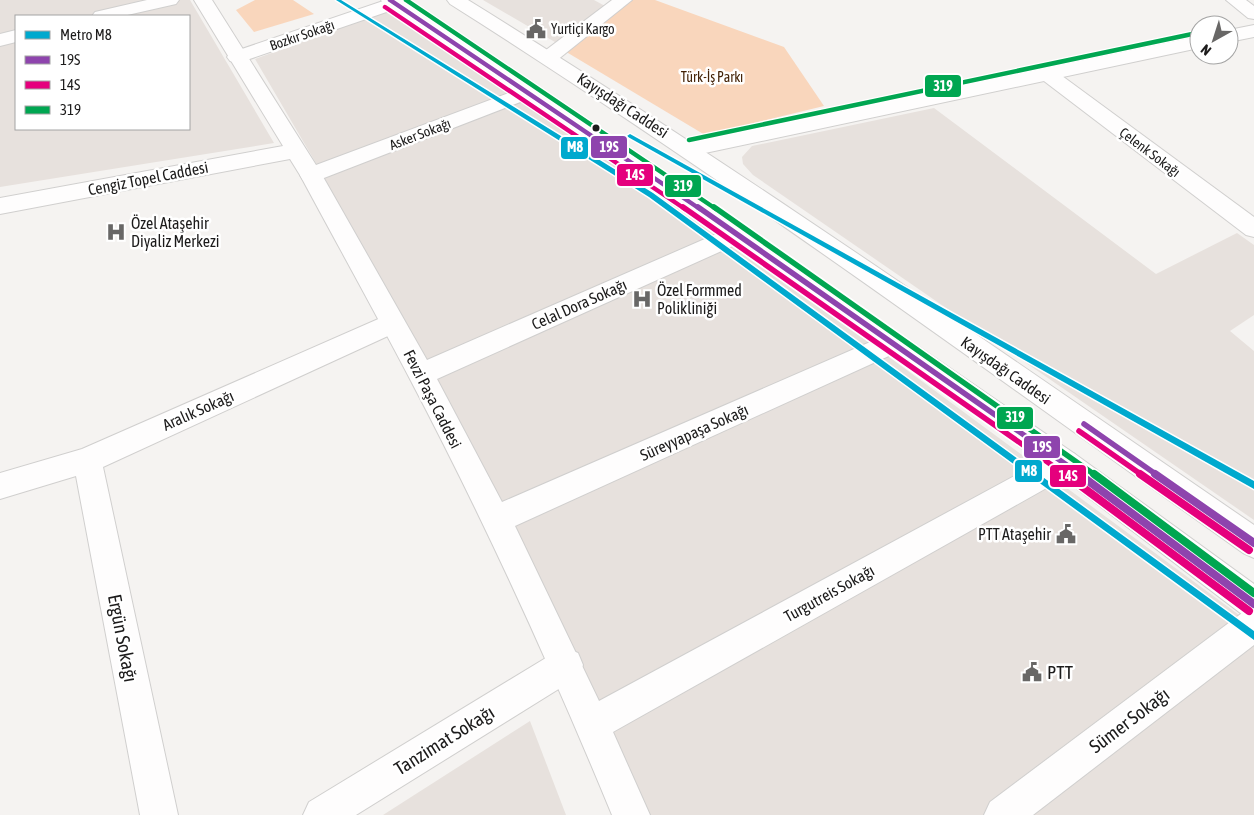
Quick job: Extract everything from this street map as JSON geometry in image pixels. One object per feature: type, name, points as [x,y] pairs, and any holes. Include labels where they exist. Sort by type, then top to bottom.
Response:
[{"type":"street","points":[[105,15],[170,0]]},
{"type":"street","name":"Fevzi Paşa Caddesi","points":[[203,0],[303,163],[421,374],[566,665],[631,815]]},
{"type":"street","name":"Kayışdağı Caddesi","points":[[456,0],[549,57],[691,150],[1254,543]]},
{"type":"street","points":[[549,57],[624,0]]},
{"type":"street","points":[[1235,0],[1254,14]]},
{"type":"street","points":[[392,1],[738,234],[1065,462],[1254,604]]},
{"type":"street","name":"Bozkır Sokağı","points":[[237,57],[392,1]]},
{"type":"street","points":[[1239,34],[1254,31]]},
{"type":"street","points":[[0,40],[15,36]]},
{"type":"street","points":[[691,150],[1189,44]]},
{"type":"street","name":"Çelenk Sokağı","points":[[1047,74],[1254,229]]},
{"type":"street","name":"Asker Sokağı","points":[[303,163],[529,92]]},
{"type":"street","name":"Cengiz Topel Caddesi","points":[[0,206],[303,163]]},
{"type":"street","name":"Celal Dora Sokağı","points":[[421,374],[738,234]]},
{"type":"street","name":"Aralık Sokağı","points":[[0,486],[88,460],[392,323]]},
{"type":"street","name":"Süreyyapaşa Sokağı","points":[[495,520],[893,343]]},
{"type":"street","name":"Ergün Sokağı","points":[[88,460],[159,815]]},
{"type":"street","name":"Turgutreis Sokağı","points":[[593,724],[1065,462]]},
{"type":"street","name":"Sümer Sokağı","points":[[1003,815],[1254,625]]},
{"type":"street","name":"Tanzimat Sokağı","points":[[322,815],[566,665]]},
{"type":"shaded area","points":[[0,0],[190,0],[274,143],[0,187]]},
{"type":"shaded area","points":[[483,0],[594,0],[605,6],[560,45]]},
{"type":"shaded area","points":[[390,10],[786,281],[1254,626],[1254,815],[635,815],[317,165],[255,59]]},
{"type":"shaded area","points":[[934,108],[1156,274],[1237,233],[1254,245],[1254,315],[1230,331],[1254,351],[1254,520],[753,175],[743,164],[742,157],[752,146]]},
{"type":"shaded area","points":[[530,721],[566,815],[383,815]]},
{"type":"green space","points":[[255,0],[293,0],[314,14],[254,32],[236,10]]},
{"type":"green space","name":"Türk-İş Parkı","points":[[626,0],[655,0],[784,47],[824,106],[705,135],[563,50]]},
{"type":"metro line","name":"M8","points":[[338,0],[651,195],[1254,636]]},
{"type":"metro line","name":"M8","points":[[630,136],[1254,485]]},
{"type":"transit line","name":"19S","points":[[390,0],[738,234],[1065,463],[1254,604]]},
{"type":"transit line","name":"319","points":[[406,0],[743,227],[1070,456],[1254,593]]},
{"type":"transit line","name":"14S","points":[[385,7],[733,241],[1060,470],[1249,611]]},
{"type":"transit line","name":"319","points":[[689,140],[1189,35]]},
{"type":"transit line","name":"19S","points":[[1084,424],[1254,543]]},
{"type":"transit line","name":"14S","points":[[1079,431],[1249,550]]},
{"type":"place","name":"Yurtiçi Kargo","points":[[536,29]]},
{"type":"place","name":"Özel Ataşehir Diyaliz Merkezi","points":[[116,232]]},
{"type":"place","name":"Özel Formmed Polikliniği","points":[[642,299]]},
{"type":"place","name":"PTT Ataşehir","points":[[1066,534]]},
{"type":"place","name":"PTT","points":[[1032,672]]}]
